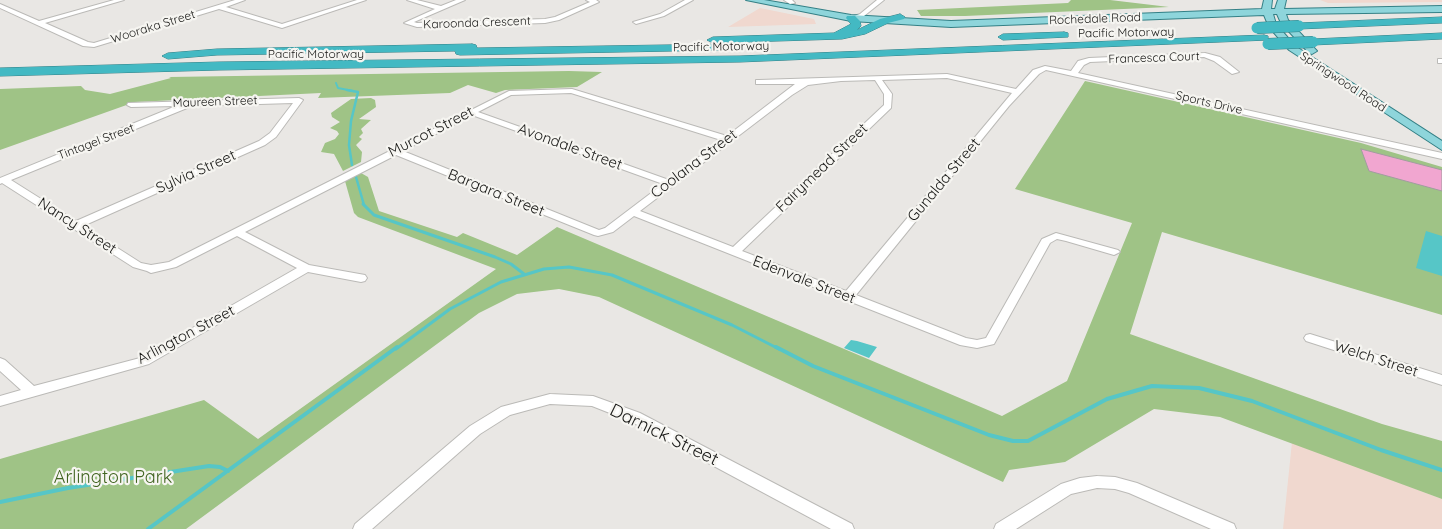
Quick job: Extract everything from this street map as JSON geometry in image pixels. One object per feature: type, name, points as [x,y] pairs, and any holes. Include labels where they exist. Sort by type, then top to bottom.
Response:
[{"type":"highway","points":[[168,56],[217,52],[832,37],[861,32],[884,21],[900,17]]},
{"type":"highway","points":[[832,37],[854,28],[856,23],[850,18]]},
{"type":"highway","name":"Pacific Motorway","points":[[0,63],[168,56],[743,47],[934,41],[1035,35],[1145,34],[1442,20]]},
{"type":"highway","points":[[1311,39],[1442,31]]},
{"type":"highway","points":[[1311,39],[1442,36]]},
{"type":"highway","name":"Pacific Motorway","points":[[0,72],[219,66],[602,65],[765,62],[1311,39]]},
{"type":"main road","name":"Rochedale Road","points":[[750,0],[790,2],[864,14],[900,17],[982,18],[1280,6],[1442,8]]},
{"type":"main road","name":"Rochedale Road","points":[[773,1],[850,18],[884,21],[983,23],[1237,13],[1267,7]]},
{"type":"main road","points":[[1298,1],[1324,6]]},
{"type":"main road","points":[[1211,10],[1248,3]]},
{"type":"main road","name":"Rochedale Road","points":[[1280,6],[1442,8]]},
{"type":"main road","name":"Springwood Road","points":[[1280,6],[1290,29],[1315,53],[1442,136]]},
{"type":"main road","name":"Springwood Road","points":[[1267,7],[1274,28],[1286,43],[1304,57],[1442,146]]},
{"type":"main road","points":[[1237,13],[1260,17],[1274,28]]},
{"type":"street","points":[[0,2],[9,0]]},
{"type":"street","points":[[0,6],[39,23],[121,0]]},
{"type":"street","name":"Wooraka Street","points":[[39,23],[86,44],[94,45],[242,0]]},
{"type":"street","points":[[220,7],[282,26],[362,0]]},
{"type":"street","points":[[410,0],[440,8]]},
{"type":"street","name":"Karoonda Crescent","points":[[462,0],[407,23],[417,25],[545,21],[557,19],[596,2],[589,0]]},
{"type":"street","points":[[636,22],[662,15],[690,0]]},
{"type":"street","points":[[850,18],[864,14],[881,0]]},
{"type":"street","name":"Francesca Court","points":[[1074,73],[1081,63],[1089,60],[1205,55],[1217,59],[1235,72]]},
{"type":"street","name":"Sports Drive","points":[[1044,68],[1074,73],[1374,140],[1411,150],[1442,155]]},
{"type":"street","name":"Gunalda Street","points":[[848,297],[1006,104],[1036,72],[1044,68]]},
{"type":"street","name":"Coolana Street","points":[[598,233],[608,230],[803,82],[947,76],[1019,92]]},
{"type":"street","name":"Fairymead Street","points":[[734,252],[888,106],[888,94],[877,78]]},
{"type":"street","points":[[781,81],[792,90]]},
{"type":"street","points":[[759,82],[803,82]]},
{"type":"street","name":"Murcot Street","points":[[151,269],[172,265],[470,112],[509,94],[572,91],[727,139]]},
{"type":"street","name":"Maureen Street","points":[[131,105],[299,100]]},
{"type":"street","name":"Sylvia Street","points":[[77,224],[262,143],[273,135],[299,100]]},
{"type":"street","name":"Tintagel Street","points":[[2,180],[191,103]]},
{"type":"street","name":"Avondale Street","points":[[470,112],[669,183]]},
{"type":"street","points":[[1395,143],[1424,144],[1426,138],[1419,132]]},
{"type":"street","name":"Sports Drive","points":[[1374,140],[1395,143],[1442,155]]},
{"type":"street","name":"Sports Drive","points":[[1411,150],[1442,162]]},
{"type":"street","name":"Bargara Street","points":[[395,151],[598,233]]},
{"type":"street","name":"Nancy Street","points":[[2,180],[77,224],[137,265],[151,269]]},
{"type":"street","name":"Edenvale Street","points":[[632,212],[964,342],[978,344],[990,341],[1046,242],[1056,236],[1114,252]]},
{"type":"street","points":[[236,231],[306,268],[361,278]]},
{"type":"street","name":"Arlington Street","points":[[0,401],[144,361],[306,268]]},
{"type":"street","name":"Welch Street","points":[[1310,338],[1442,380]]},
{"type":"street","points":[[0,363],[32,392]]},
{"type":"street","name":"Darnick Street","points":[[362,529],[475,430],[506,411],[550,399],[593,401],[634,417],[846,529]]},
{"type":"street","points":[[1002,529],[1066,490],[1080,484],[1097,482],[1115,483],[1132,488],[1228,529]]},
{"type":"shaded area","points":[[1320,0],[1442,0],[1442,2],[1328,3]]},
{"type":"shaded area","points":[[760,8],[814,19],[816,24],[728,27]]},
{"type":"shaded area","points":[[1292,442],[1442,499],[1442,529],[1283,529]]},
{"type":"green space","points":[[1071,0],[1110,0],[1169,7],[965,16],[921,16],[917,10],[1068,3]]},
{"type":"green space","points":[[602,72],[577,87],[505,90],[496,93],[468,85],[450,93],[318,98],[321,93],[135,102],[0,150],[0,89],[81,86],[85,90],[110,94],[171,78],[169,77]]},
{"type":"green space","name":"Arlington Park","points":[[1085,81],[1361,143],[1442,167],[1442,315],[1162,232],[1130,334],[1382,424],[1442,441],[1442,499],[1220,417],[1154,409],[1065,462],[1009,470],[1003,482],[599,297],[559,289],[517,294],[479,313],[186,529],[0,529],[0,459],[204,400],[258,439],[496,269],[358,217],[354,213],[345,181],[361,173],[368,177],[379,211],[457,237],[463,233],[517,255],[557,227],[1002,416],[1067,381],[1132,223],[1015,189]]},
{"type":"green space","points":[[371,98],[375,100],[376,107],[359,119],[371,120],[361,129],[363,133],[359,137],[362,139],[356,145],[362,152],[361,162],[343,171],[334,154],[321,152],[325,143],[335,139],[339,134],[330,128],[340,122],[332,117],[331,113],[351,99]]},
{"type":"water","points":[[1426,231],[1442,236],[1442,276],[1416,268]]},
{"type":"water","points":[[851,340],[877,347],[869,358],[844,348]]},
{"type":"building","points":[[1361,149],[1442,170],[1442,191],[1369,171]]},
{"type":"waterway","points":[[336,83],[338,88],[353,91]]},
{"type":"waterway","points":[[347,90],[358,92],[351,121],[349,145],[352,165]]},
{"type":"waterway","points":[[356,177],[364,205]]},
{"type":"waterway","points":[[364,205],[374,215],[495,257],[511,264],[524,274]]},
{"type":"waterway","points":[[396,349],[450,309],[501,282],[544,269],[569,267],[612,275],[732,325],[779,349]]},
{"type":"waterway","points":[[228,471],[397,347]]},
{"type":"waterway","points":[[776,347],[813,366],[989,435],[1013,441],[1028,441],[1107,399],[1152,386],[1199,388],[1252,401],[1381,450],[1442,470]]},
{"type":"waterway","points":[[0,502],[68,488],[209,466],[220,467],[228,471]]},
{"type":"waterway","points":[[148,529],[228,471]]}]
